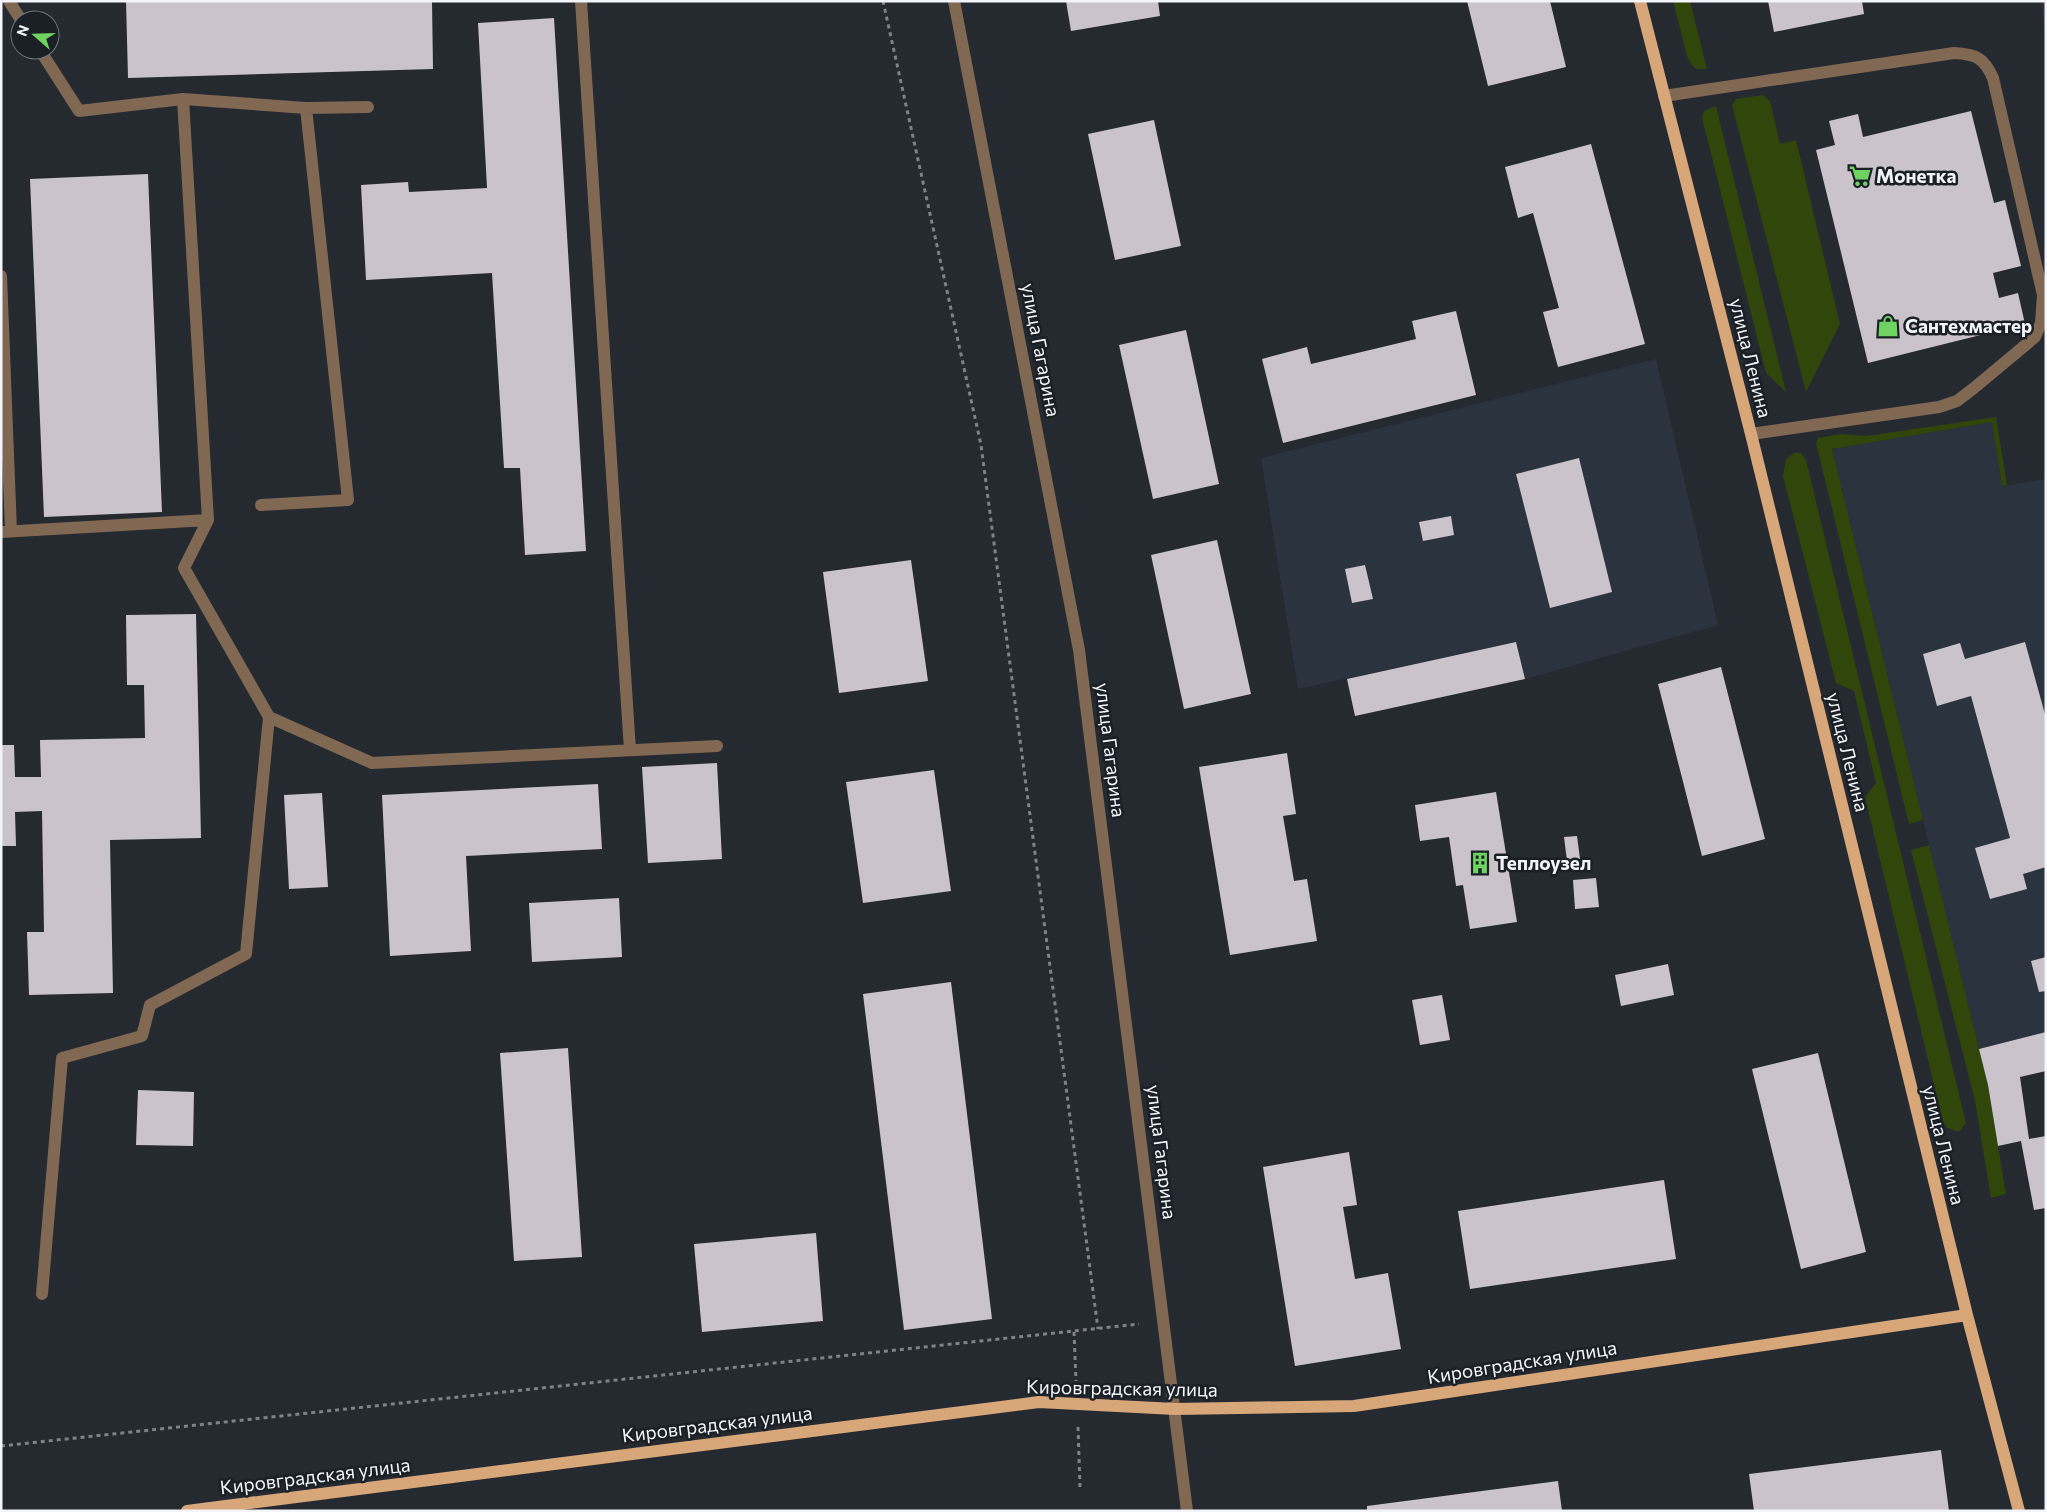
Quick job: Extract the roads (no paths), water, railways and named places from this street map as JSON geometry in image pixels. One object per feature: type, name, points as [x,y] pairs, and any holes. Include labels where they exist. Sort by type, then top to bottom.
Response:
[{"type":"main road","name":"улица Ленина","points":[[1640,1],[1751,434],[1967,1315],[2019,1511]]},
{"type":"main road","name":"Кировградская улица","points":[[187,1511],[1039,1402],[1175,1409],[1354,1406],[1967,1315]]},
{"type":"street","points":[[581,1],[630,750]]},
{"type":"street","name":"улица Гагарина","points":[[954,1],[1079,650],[1165,1322],[1187,1511]]},
{"type":"street","points":[[1664,96],[1954,53],[1968,54],[1979,58],[1987,66],[1993,78],[2043,295],[2041,323],[2035,337],[1974,388],[1956,400],[1939,407],[1751,434]]},
{"type":"street","points":[[46,60],[79,111],[183,100],[306,108],[368,107]]},
{"type":"street","points":[[42,1294],[62,1058],[142,1036],[150,1005],[246,954],[269,717],[184,568],[208,520],[183,100]]},
{"type":"street","points":[[261,505],[348,500],[306,108]]},
{"type":"street","points":[[1,276],[6,532],[208,520]]},
{"type":"street","points":[[269,717],[372,763],[717,746]]},
{"type":"place","name":"Монетка","points":[[1860,176]]},
{"type":"place","name":"Сантехмастер","points":[[1888,326]]},
{"type":"place","name":"Теплоузел","points":[[1480,863]]}]
